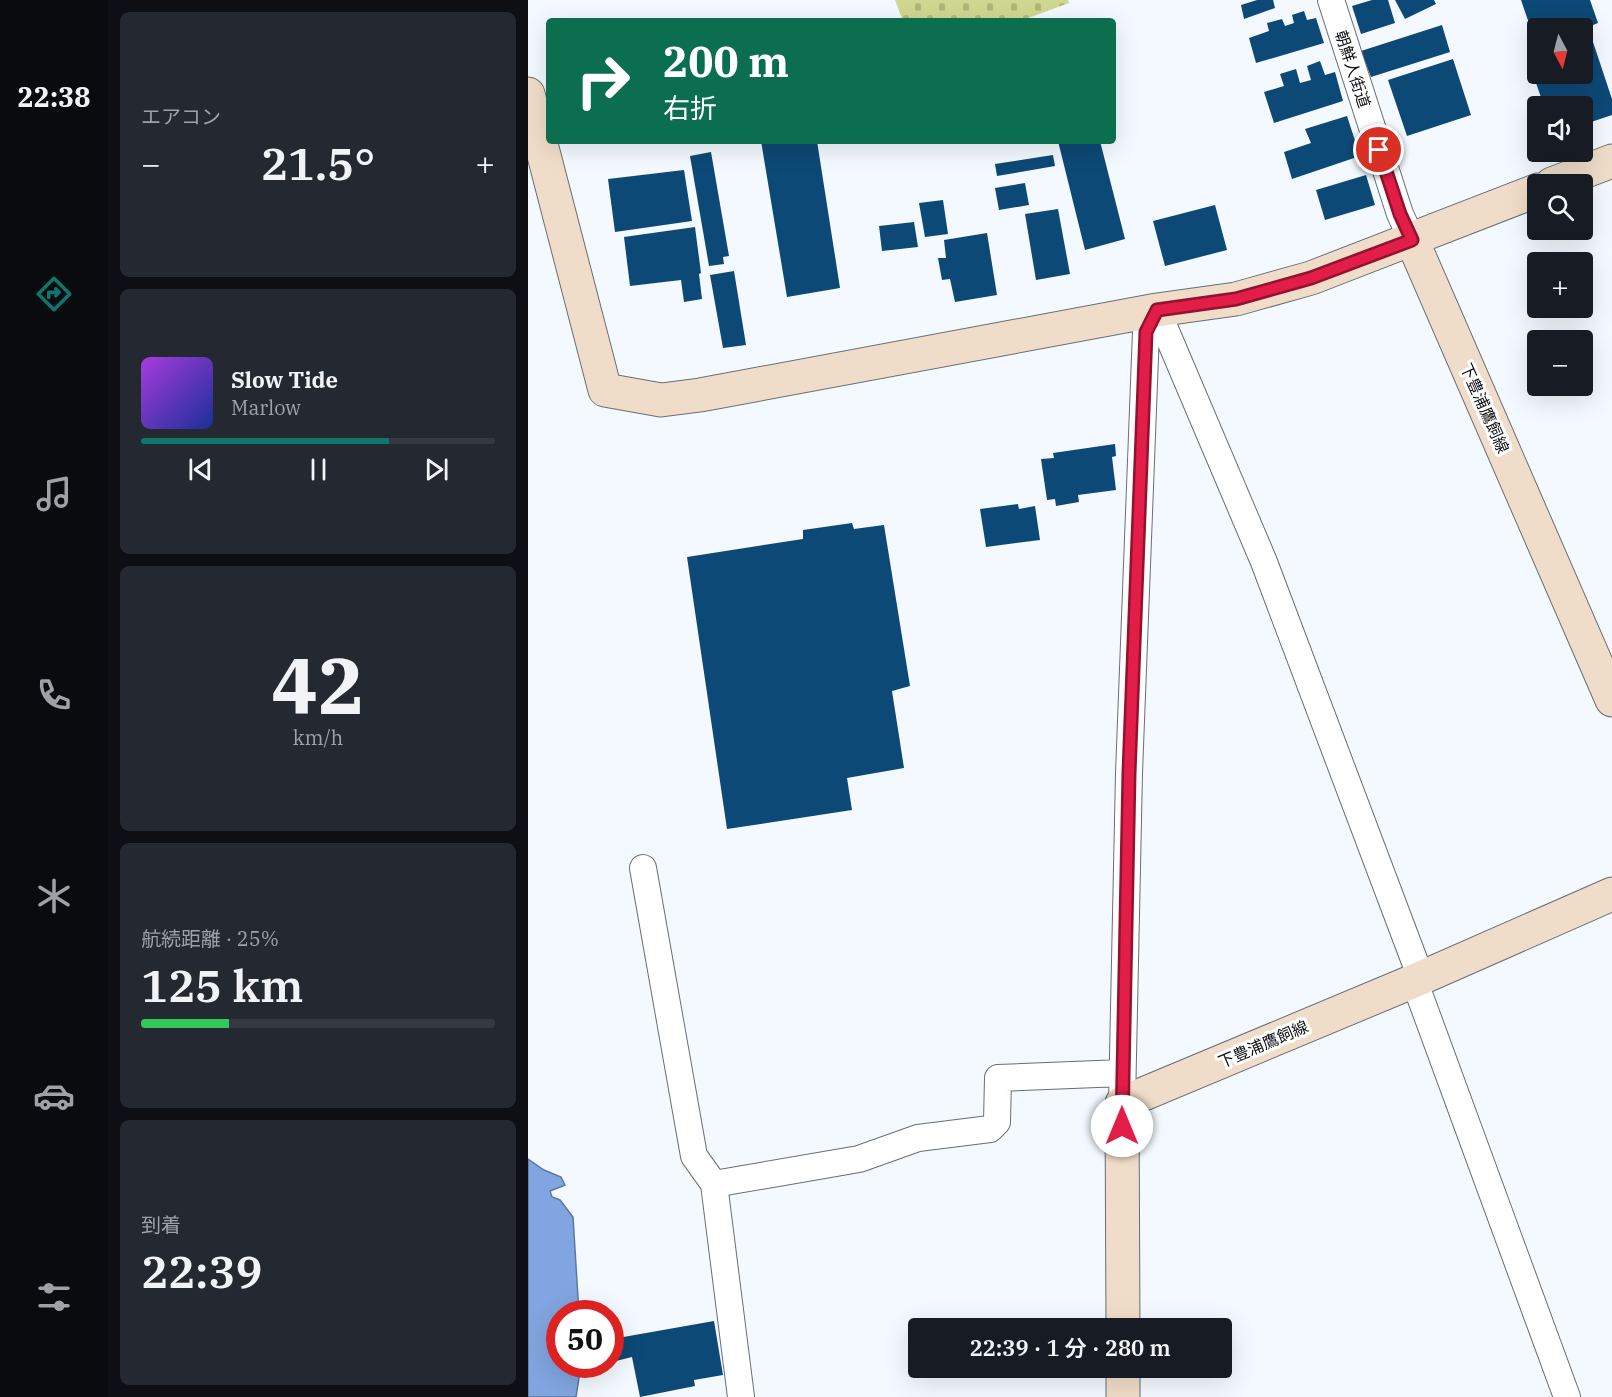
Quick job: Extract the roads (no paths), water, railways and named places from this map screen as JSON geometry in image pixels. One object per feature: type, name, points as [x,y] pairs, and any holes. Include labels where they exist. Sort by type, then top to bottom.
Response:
[{"type":"main road","points":[[528,94],[605,390],[661,400],[700,395],[1157,310],[1236,299],[1311,278],[1527,194]]},
{"type":"main road","points":[[1578,174],[1612,161]]},
{"type":"main road","name":"下豊浦鷹飼線","points":[[1412,240],[1612,700]]},
{"type":"main road","name":"下豊浦鷹飼線","points":[[1122,1088],[1421,978],[1612,894]]},
{"type":"main road","points":[[1122,1088],[1123,1318]]},
{"type":"main road","points":[[1123,1378],[1123,1397]]},
{"type":"street","name":"朝鮮人街道","points":[[1331,0],[1400,214],[1412,240]]},
{"type":"street","points":[[1157,310],[1264,562],[1421,978],[1418,991],[1568,1397]]},
{"type":"street","points":[[714,1184],[859,1159],[918,1138],[990,1129],[997,1122],[998,1078],[1122,1088],[1129,773],[1146,332],[1157,310]]},
{"type":"street","points":[[643,868],[694,1156],[714,1184],[741,1397]]},
{"type":"water","points":[[528,1159],[544,1170],[561,1177],[565,1185],[550,1191],[552,1197],[560,1200],[573,1217],[578,1300],[546,1300],[546,1378],[579,1378],[576,1397],[528,1397]]}]
